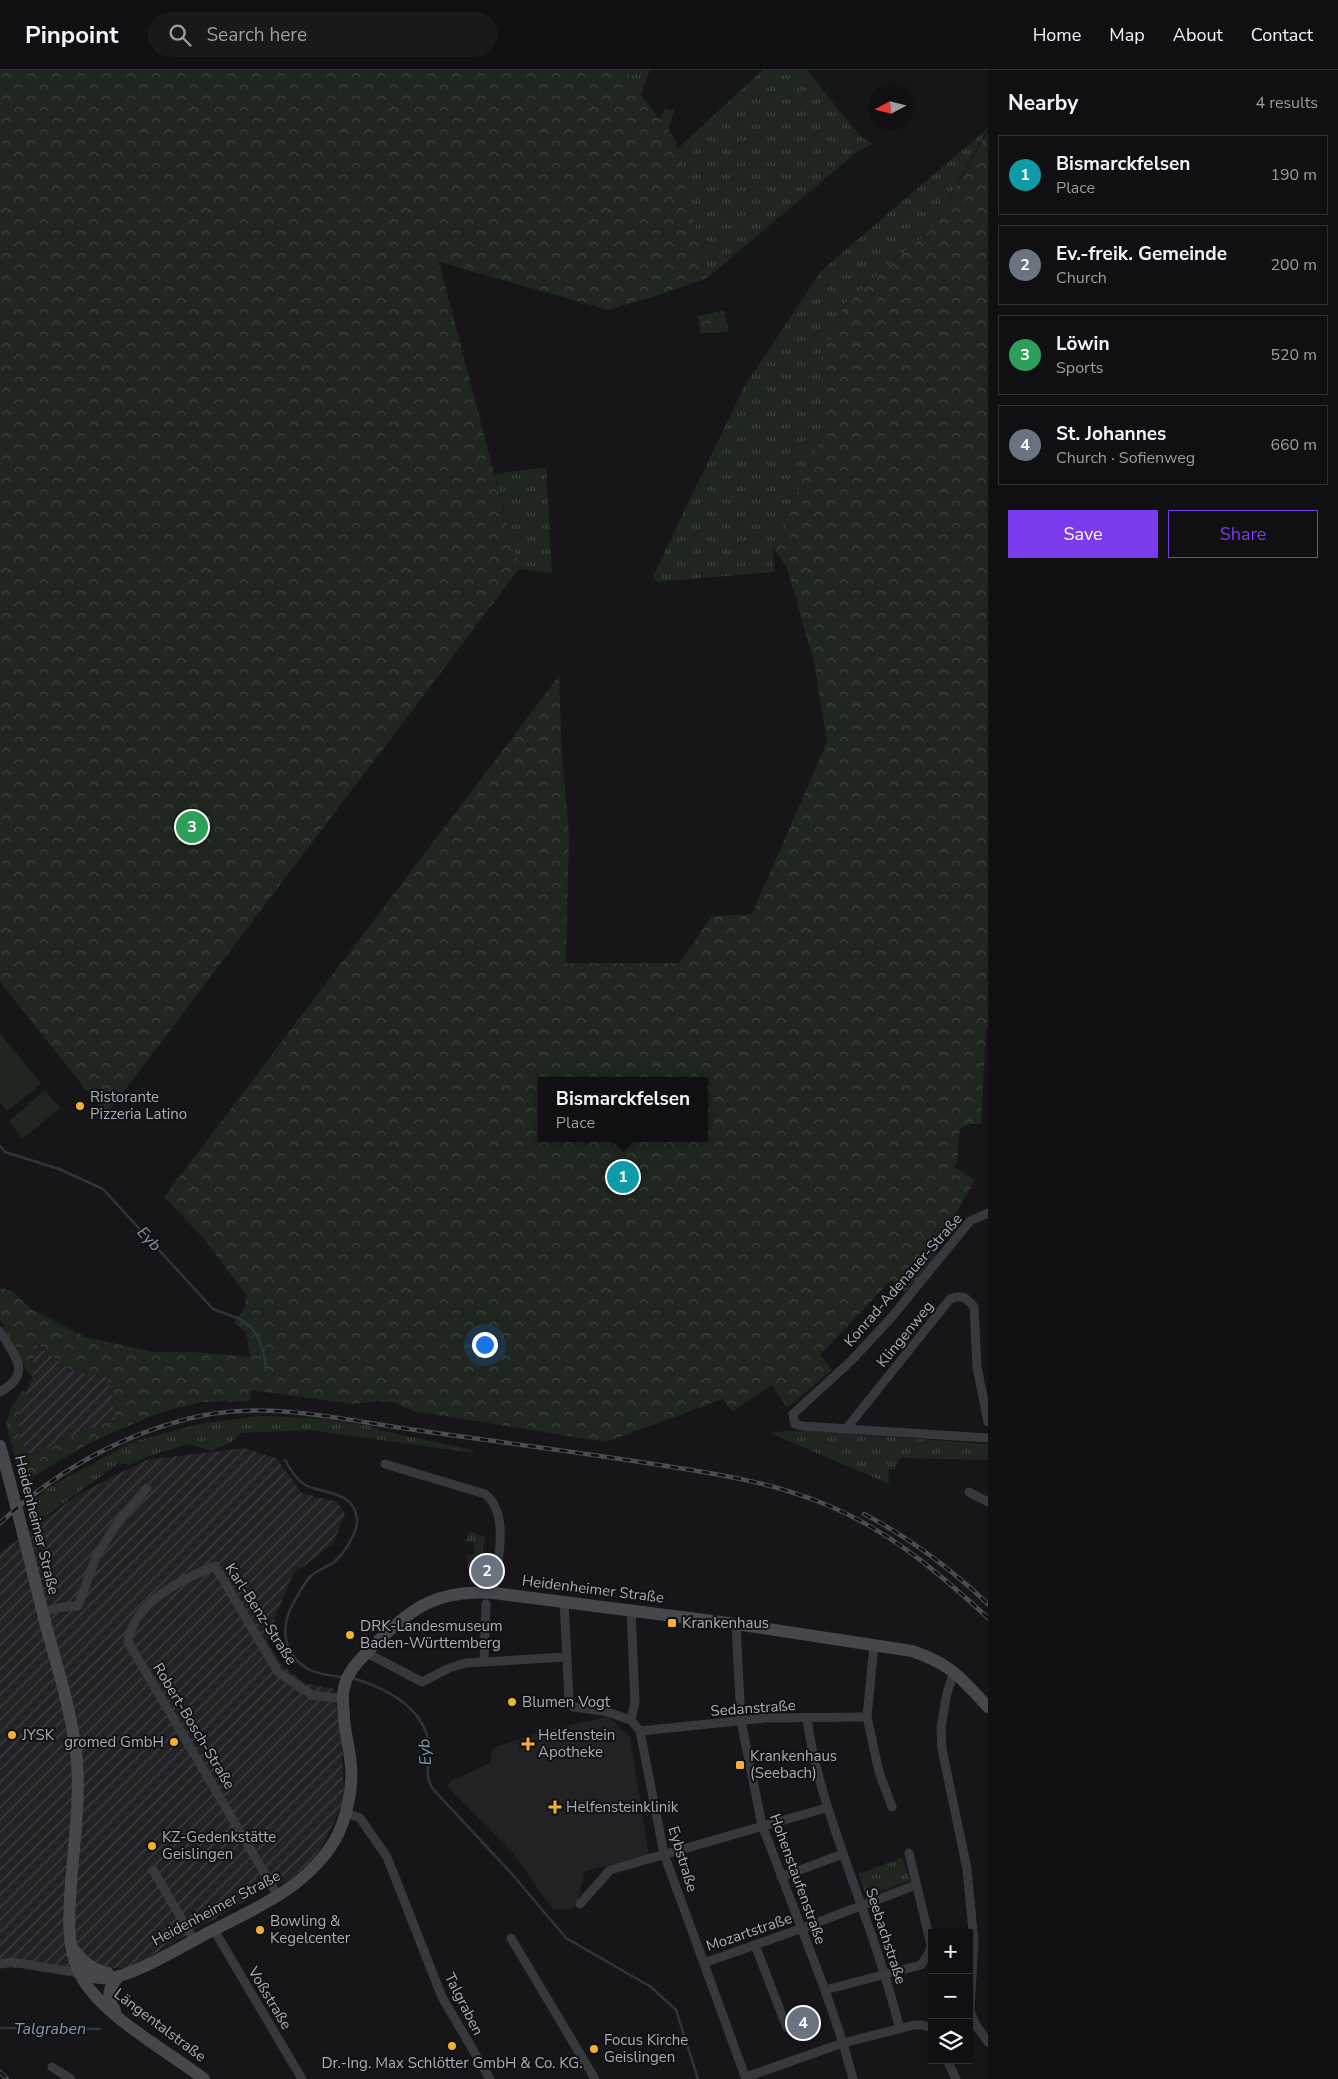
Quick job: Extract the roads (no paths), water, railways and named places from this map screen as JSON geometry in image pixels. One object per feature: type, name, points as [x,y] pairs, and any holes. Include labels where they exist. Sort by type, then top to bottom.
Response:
[{"type":"street","name":"Konrad-Adenauer-Straße","points":[[988,1213],[970,1221],[891,1318],[851,1361],[793,1414],[795,1424],[802,1426],[988,1438]]},
{"type":"street","name":"Klingenweg","points":[[846,1429],[950,1299],[961,1296],[969,1299],[974,1307],[977,1368],[988,1422]]},
{"type":"street","points":[[0,1331],[17,1361],[20,1371],[16,1381],[0,1392]]},
{"type":"street","name":"Heidenheimer Straße","points":[[0,1446],[70,1719],[77,1763],[70,1905],[71,1943],[73,1958],[79,1973],[104,1978],[119,1976],[214,1930],[278,1896],[310,1872],[335,1839],[347,1813],[351,1768],[345,1730],[343,1694],[352,1669],[396,1623],[425,1602],[462,1592],[490,1599],[564,1602],[736,1624],[912,1652],[934,1659],[954,1671],[988,1707]]},
{"type":"street","points":[[385,1464],[485,1494],[494,1500],[500,1524],[501,1540],[490,1599],[484,1661]]},
{"type":"street","name":"Heidenheimer Straße","points":[[43,1612],[67,1606],[78,1606],[97,1554],[119,1520],[147,1488]]},
{"type":"street","points":[[969,1492],[988,1502]]},
{"type":"street","name":"Karl-Benz-Straße","points":[[182,1580],[215,1566],[278,1672],[312,1695],[343,1694]]},
{"type":"street","name":"Robert-Bosch-Straße","points":[[182,1580],[164,1591],[138,1617],[129,1634],[128,1642],[278,1896]]},
{"type":"street","points":[[564,1602],[569,1700],[573,1707],[604,1711],[631,1720],[635,1702],[631,1610]]},
{"type":"street","name":"Hohenstaufenstraße","points":[[736,1624],[741,1721],[762,1825],[800,1929],[825,1990],[853,2079]]},
{"type":"street","points":[[874,1645],[867,1717],[879,1772],[892,1808]]},
{"type":"street","points":[[367,1653],[422,1682],[448,1668],[466,1663],[567,1657]]},
{"type":"street","points":[[954,1671],[946,1697],[941,1728],[942,1750],[967,1869],[974,1942],[970,2010],[975,2024],[987,2041]]},
{"type":"street","name":"Sedanstraße","points":[[640,1731],[766,1718],[867,1717]]},
{"type":"street","name":"Seebachstraße","points":[[807,1719],[812,1752],[826,1808],[885,1974],[900,2029]]},
{"type":"street","name":"Eybstraße","points":[[631,1720],[640,1731],[664,1854],[746,2078]]},
{"type":"street","points":[[580,1904],[610,1870],[826,1808]]},
{"type":"street","name":"Talgraben","points":[[347,1813],[360,1818],[387,1856],[442,1997],[490,2079]]},
{"type":"street","points":[[825,1990],[921,1965],[929,1953],[931,1945],[909,1853]]},
{"type":"street","points":[[781,1877],[843,1854]]},
{"type":"street","points":[[153,1870],[194,1940]]},
{"type":"street","name":"Mozartstraße","points":[[704,1963],[916,1885]]},
{"type":"street","name":"Voßstraße","points":[[214,1930],[302,2079]]},
{"type":"street","points":[[511,1938],[595,2079]]},
{"type":"street","points":[[71,1943],[83,1961],[96,1969],[119,1976],[110,1985],[108,1991],[110,2004],[122,2020]]},
{"type":"street","points":[[755,1945],[787,2028]]},
{"type":"street","points":[[0,1964],[12,1962],[79,1973]]},
{"type":"street","name":"Längentalstraße","points":[[79,1973],[93,1993],[122,2020],[204,2079]]},
{"type":"street","points":[[746,2078],[843,2043],[922,2024],[928,2026]]},
{"type":"street","points":[[949,2064],[956,2079]]},
{"type":"street","points":[[52,2067],[71,2079]]},
{"type":"waterway","name":"Eyb","points":[[0,1146],[5,1152],[59,1169],[103,1189],[213,1309],[240,1319],[249,1325],[256,1334],[263,1350],[266,1368]]},
{"type":"waterway","name":"Eyb","points":[[285,1460],[303,1484],[338,1495],[351,1504],[355,1510],[357,1524],[350,1542],[334,1562],[311,1576],[306,1582],[289,1612],[285,1631],[289,1649],[301,1664],[318,1673],[344,1677]]},
{"type":"waterway","name":"Eyb","points":[[352,1678],[392,1695],[414,1713],[422,1724],[427,1737],[429,1752],[428,1776],[433,1789],[512,1874],[566,1938],[651,1987],[676,2010],[698,2079]]},
{"type":"waterway","name":"Talgraben","points":[[0,2028],[100,2029]]},
{"type":"railway","points":[[0,1523],[45,1486],[68,1470],[118,1443],[145,1432],[172,1423],[222,1412],[266,1411],[310,1414],[692,1470],[751,1481],[789,1491],[850,1515],[893,1540],[932,1569],[988,1618]]},
{"type":"railway","points":[[864,1514],[897,1533],[929,1555],[988,1604]]},
{"type":"railway","points":[[0,2072],[7,2079]]},
{"type":"place","name":"Löwin","points":[[192,827]]},
{"type":"place","name":"Ristorante Pizzeria Latino","points":[[80,1106]]},
{"type":"place","name":"Bismarckfelsen","points":[[623,1177]]},
{"type":"place","name":"Ev.-freik. Gemeinde","points":[[487,1571]]},
{"type":"place","name":"Krankenhaus","points":[[672,1623]]},
{"type":"place","name":"DRK-Landesmuseum Baden-Württemberg","points":[[350,1635]]},
{"type":"place","name":"Blumen Vogt","points":[[512,1702]]},
{"type":"place","name":"JYSK","points":[[12,1735]]},
{"type":"place","name":"gromed GmbH","points":[[174,1742]]},
{"type":"place","name":"Helfenstein Apotheke","points":[[528,1744]]},
{"type":"place","name":"Krankenhaus (Seebach)","points":[[740,1765]]},
{"type":"place","name":"Helfensteinklinik","points":[[555,1807]]},
{"type":"place","name":"KZ-Gedenkstätte Geislingen","points":[[152,1846]]},
{"type":"place","name":"Bowling & Kegelcenter","points":[[260,1930]]},
{"type":"place","name":"St. Johannes","points":[[803,2023]]},
{"type":"place","name":"Dr.-Ing. Max Schlötter GmbH & Co. KG.","points":[[452,2046]]},
{"type":"place","name":"Focus Kirche Geislingen","points":[[594,2049]]}]
